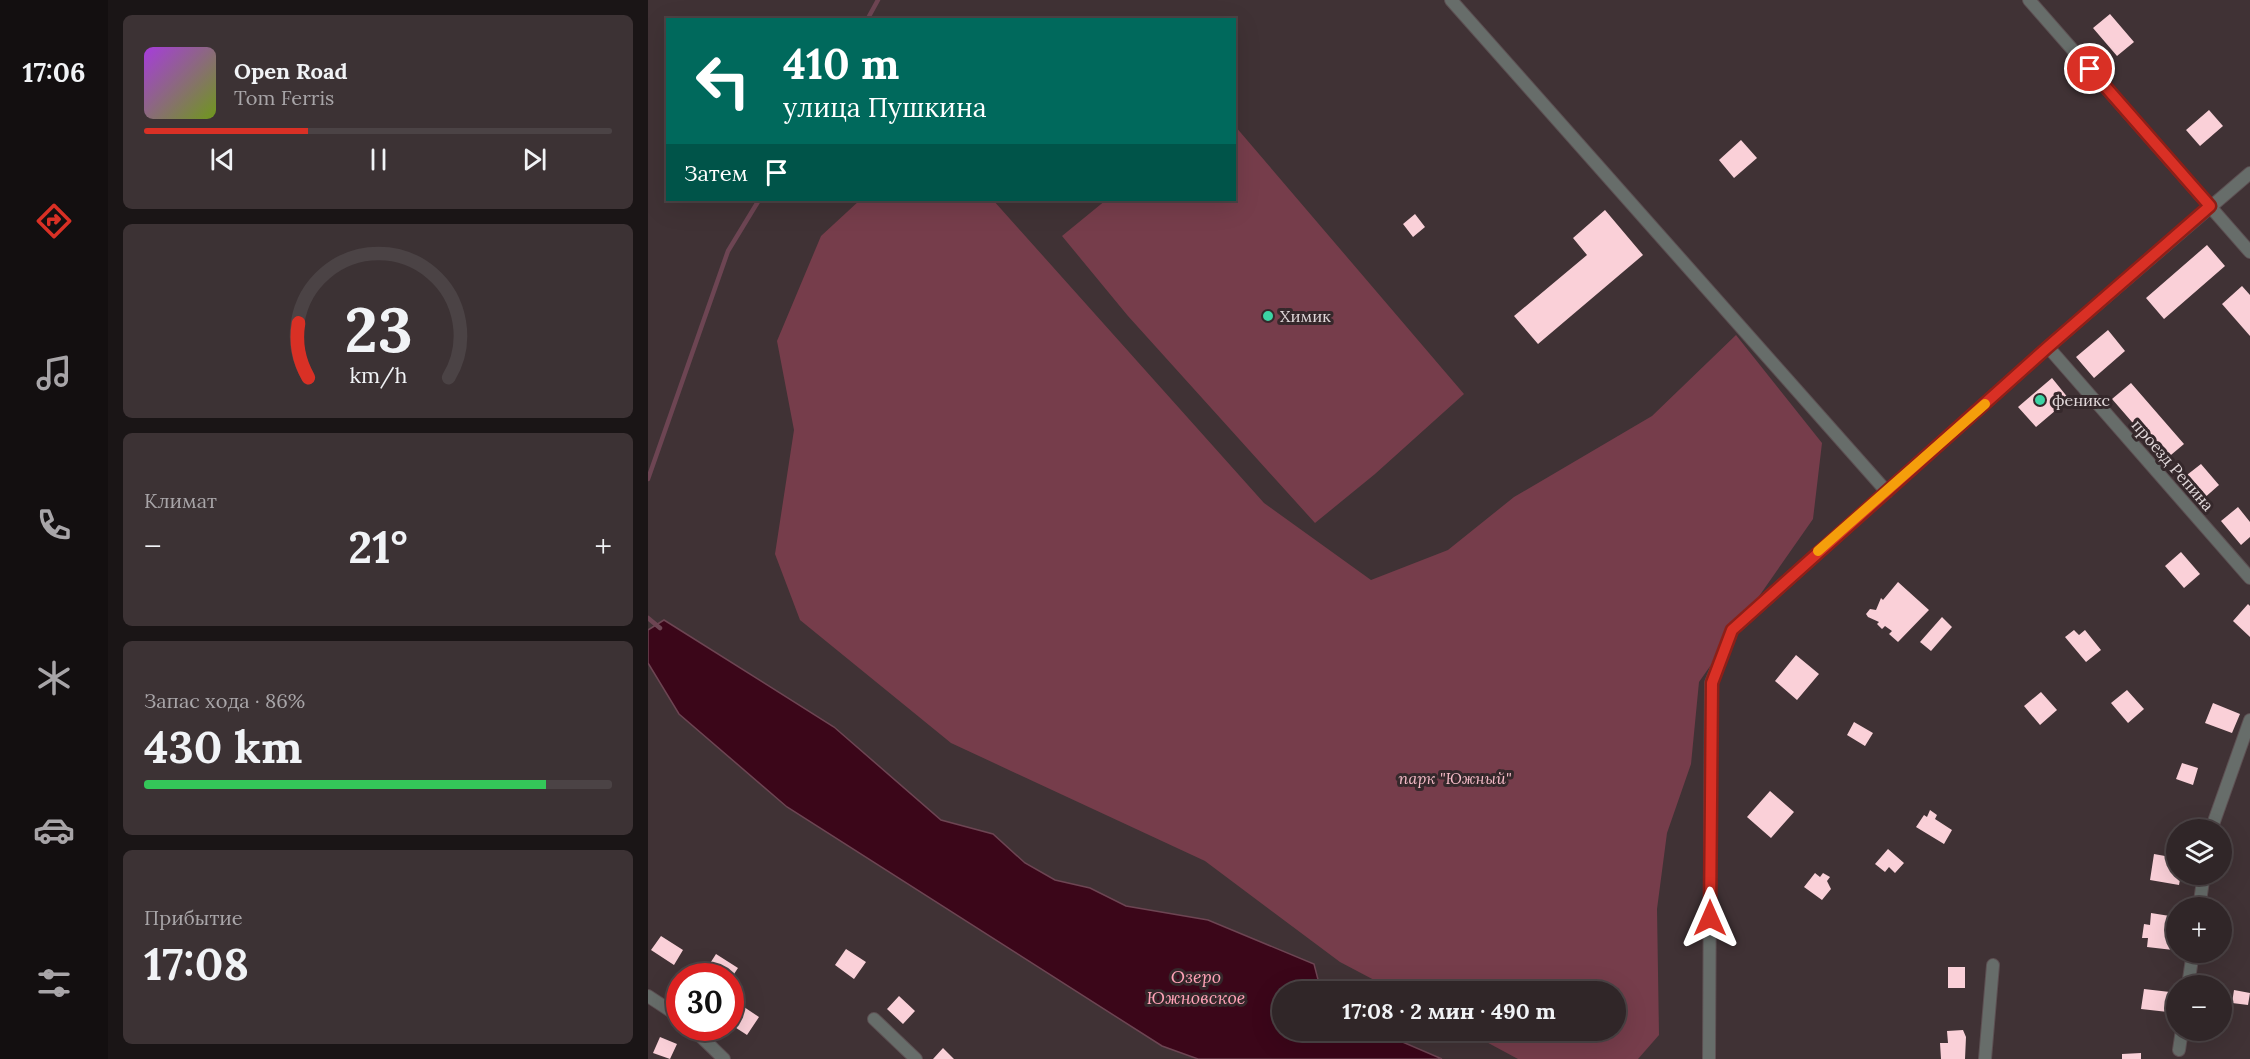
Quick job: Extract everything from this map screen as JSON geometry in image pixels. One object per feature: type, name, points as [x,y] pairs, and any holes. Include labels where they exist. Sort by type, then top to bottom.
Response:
[{"type":"street","points":[[1451,0],[1887,492]]},
{"type":"street","points":[[2029,0],[2250,252]]},
{"type":"street","points":[[1709,1059],[1712,683],[1732,630],[1785,579],[2250,173]]},
{"type":"street","name":"проезд Репина","points":[[2048,347],[2250,578]]},
{"type":"street","points":[[2215,819],[2250,720]]},
{"type":"street","points":[[1985,1059],[1993,965]]},
{"type":"street","points":[[648,996],[666,1008]]},
{"type":"street","points":[[874,1019],[916,1059]]},
{"type":"street","points":[[705,1041],[724,1059]]},
{"type":"street","points":[[2179,1050],[2180,1041]]},
{"type":"green space","points":[[1236,127],[1464,394],[1375,474],[1315,523],[1128,316],[1062,236],[1105,201],[1236,201]]},
{"type":"green space","name":"парк \"Южный\"","points":[[859,201],[994,201],[1264,503],[1371,580],[1448,550],[1514,497],[1652,416],[1736,335],[1822,443],[1813,519],[1699,682],[1691,764],[1667,833],[1657,909],[1659,1035],[1638,1059],[1518,1059],[1485,1041],[1626,1041],[1626,981],[1376,981],[1340,962],[1205,861],[951,743],[800,620],[775,554],[794,430],[777,341],[821,236]]},
{"type":"water","name":"Озеро Южновское","points":[[664,620],[834,727],[941,820],[993,834],[1025,863],[1055,880],[1090,888],[1126,906],[1208,920],[1314,964],[1318,981],[1272,981],[1272,1041],[1400,1041],[1442,1059],[1198,1059],[1162,1046],[787,807],[679,714],[648,663],[648,630]]},
{"type":"building","points":[[2110,14],[2134,42],[2117,56],[2093,28]]},
{"type":"building","points":[[2209,110],[2223,126],[2200,146],[2186,130]]},
{"type":"building","points":[[1741,140],[1757,158],[1734,178],[1719,160]]},
{"type":"building","points":[[1605,210],[1643,255],[1538,344],[1514,316],[1587,255],[1573,238]]},
{"type":"building","points":[[1415,214],[1425,227],[1413,237],[1403,224]]},
{"type":"building","points":[[2207,245],[2225,266],[2164,319],[2146,298]]},
{"type":"building","points":[[2242,286],[2250,295],[2250,336],[2222,304]]},
{"type":"building","points":[[2108,330],[2125,351],[2094,378],[2076,357]]},
{"type":"building","points":[[2052,378],[2069,399],[2036,427],[2018,407]]},
{"type":"building","points":[[2131,383],[2184,444],[2165,460],[2112,399]]},
{"type":"building","points":[[2201,464],[2219,485],[2202,500],[2183,478]]},
{"type":"building","points":[[2238,507],[2250,522],[2250,537],[2241,545],[2221,521]]},
{"type":"building","points":[[2181,552],[2200,574],[2184,588],[2165,566]]},
{"type":"building","points":[[1898,582],[1929,610],[1898,642],[1889,634],[1892,631],[1885,626],[1882,629],[1877,624],[1879,622],[1866,614],[1870,609],[1876,610],[1881,598],[1883,600]]},
{"type":"building","points":[[2248,604],[2250,606],[2250,637],[2233,621]]},
{"type":"building","points":[[1942,617],[1952,627],[1931,651],[1920,642]]},
{"type":"building","points":[[2074,630],[2079,635],[2085,630],[2101,650],[2086,662],[2065,637]]},
{"type":"building","points":[[1796,655],[1819,674],[1797,700],[1775,681]]},
{"type":"building","points":[[2127,690],[2144,709],[2128,723],[2111,703]]},
{"type":"building","points":[[2041,692],[2057,710],[2040,725],[2024,706]]},
{"type":"building","points":[[2213,703],[2240,714],[2232,733],[2205,723]]},
{"type":"building","points":[[1854,722],[1873,733],[1865,746],[1847,735]]},
{"type":"building","points":[[2182,763],[2198,768],[2193,785],[2176,779]]},
{"type":"building","points":[[1770,791],[1794,812],[1771,838],[1747,817]]},
{"type":"building","points":[[1930,810],[1937,815],[1935,819],[1952,830],[1944,844],[1916,827],[1924,815],[1927,817]]},
{"type":"building","points":[[1888,849],[1904,863],[1895,873],[1889,867],[1885,872],[1875,864]]},
{"type":"building","points":[[2154,854],[2166,856],[2166,883],[2150,880]]},
{"type":"building","points":[[1815,873],[1820,877],[1823,873],[1830,877],[1827,881],[1831,889],[1822,900],[1804,887]]},
{"type":"building","points":[[2151,913],[2166,915],[2166,949],[2147,947],[2148,938],[2142,938],[2144,924],[2150,925]]},
{"type":"building","points":[[661,936],[683,950],[675,963],[671,963],[651,950]]},
{"type":"building","points":[[846,949],[866,962],[854,979],[835,965]]},
{"type":"building","points":[[716,954],[730,963],[710,963]]},
{"type":"building","points":[[1948,967],[1965,967],[1965,988],[1948,988]]},
{"type":"building","points":[[2144,989],[2166,992],[2166,1012],[2141,1009]]},
{"type":"building","points":[[2234,990],[2250,993],[2248,1005],[2232,1003]]},
{"type":"building","points":[[899,996],[915,1011],[903,1024],[887,1009]]},
{"type":"building","points":[[744,1007],[759,1017],[747,1035],[744,1033]]},
{"type":"building","points":[[1963,1030],[1966,1037],[1965,1059],[1941,1059],[1940,1043],[1948,1043],[1947,1031]]},
{"type":"building","points":[[660,1037],[677,1044],[670,1059],[653,1053]]},
{"type":"building","points":[[943,1048],[954,1059],[933,1059]]},
{"type":"building","points":[[2141,1053],[2141,1059],[2122,1059],[2122,1054]]},
{"type":"waterway","points":[[868,18],[878,0]]},
{"type":"waterway","points":[[648,479],[728,251],[758,201]]},
{"type":"waterway","points":[[648,618],[660,628]]},
{"type":"slow traffic","points":[[1818,551],[1985,404]]},
{"type":"place","name":"Химик","points":[[1268,316]]},
{"type":"place","name":"феникс","points":[[2040,400]]},
{"type":"route","points":[[1710,918],[1712,683],[1732,630],[1785,579],[1887,492],[2048,347],[2210,206],[2090,69]]}]
